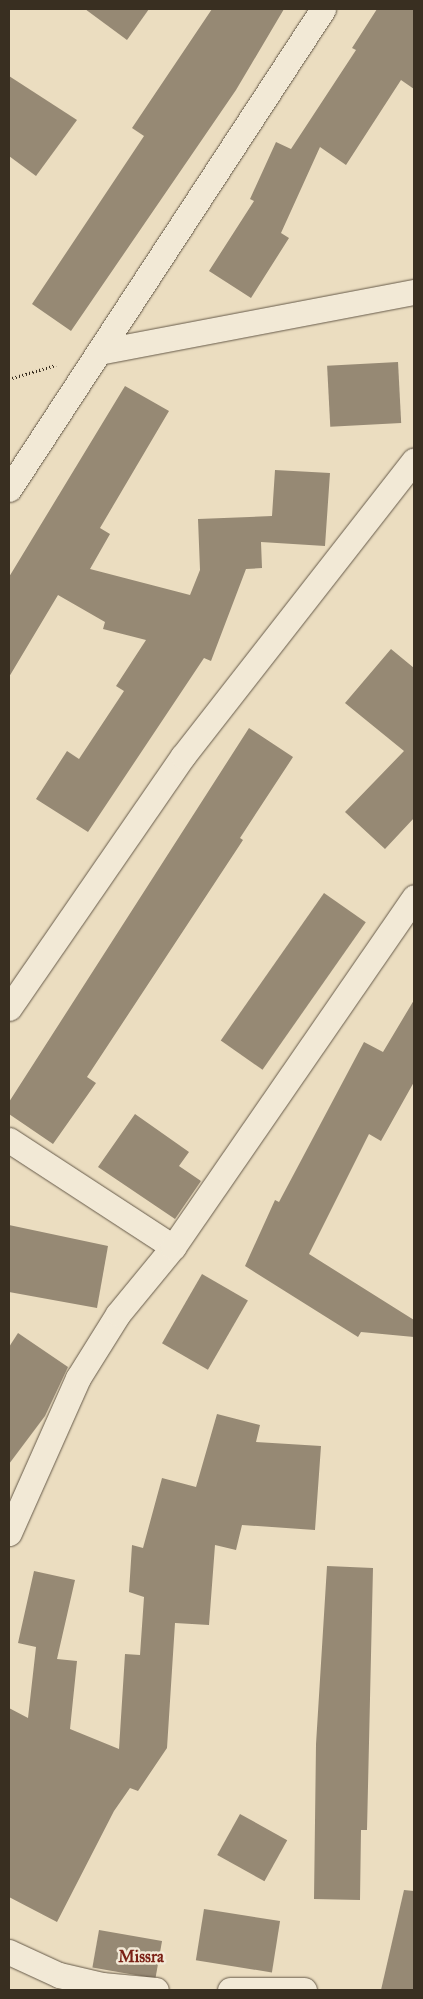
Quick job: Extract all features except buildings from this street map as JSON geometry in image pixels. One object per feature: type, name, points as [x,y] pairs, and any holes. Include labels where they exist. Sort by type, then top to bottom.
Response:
[{"type":"street","points":[[9,490],[323,9]]},
{"type":"street","points":[[99,352],[414,292]]},
{"type":"street","points":[[9,1008],[183,756],[414,460]]},
{"type":"street","points":[[9,1533],[78,1378],[118,1314],[173,1247],[414,897]]},
{"type":"street","points":[[9,1140],[173,1247]]},
{"type":"street","points":[[9,1952],[67,1977],[102,1985],[156,1990]]},
{"type":"street","points":[[230,1990],[304,1990]]},
{"type":"district","name":"Missra","points":[[141,1957]]}]
